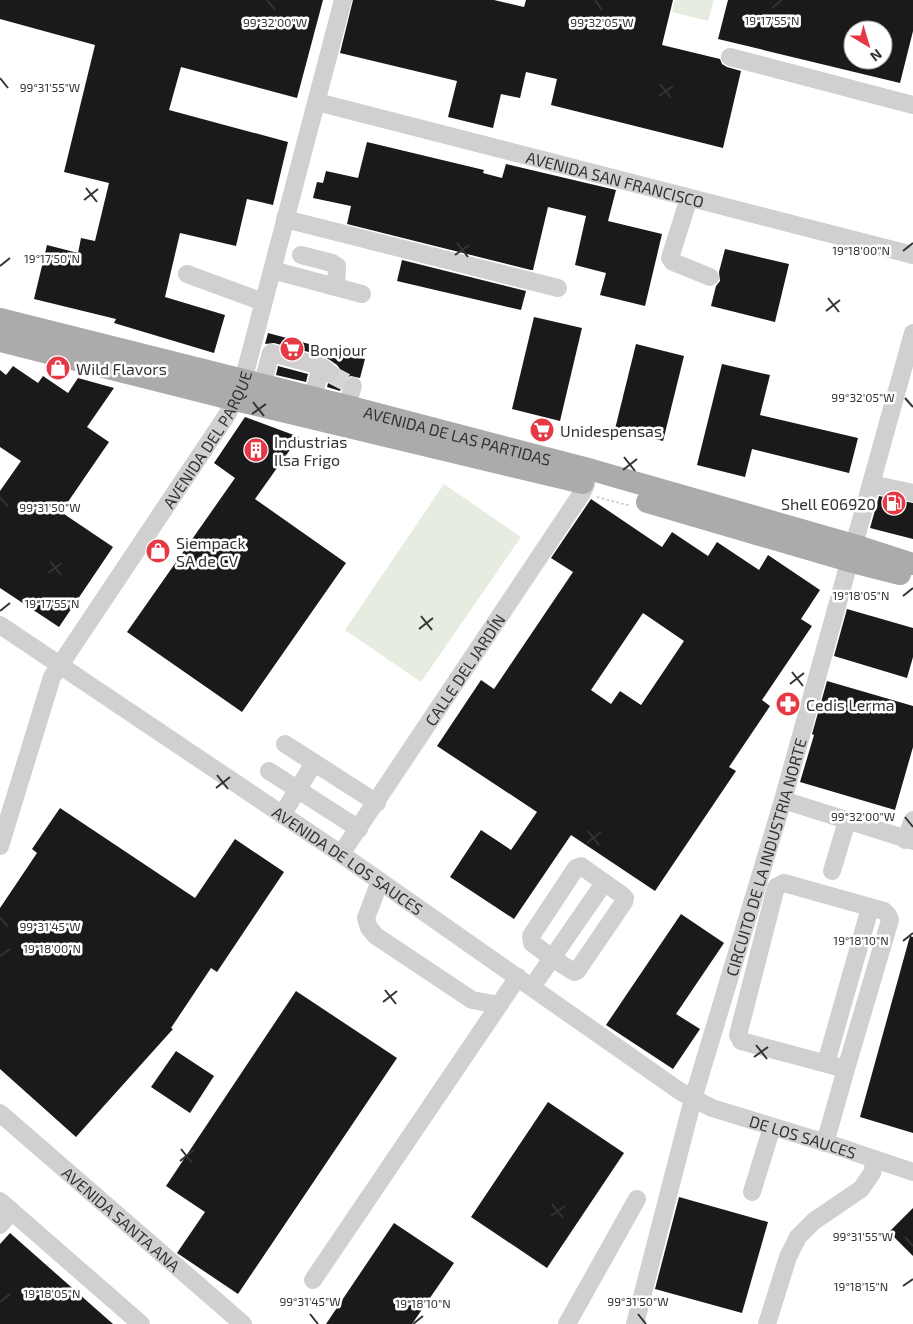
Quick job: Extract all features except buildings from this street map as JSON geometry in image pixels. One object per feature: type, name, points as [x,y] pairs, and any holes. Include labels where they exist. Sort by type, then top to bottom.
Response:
[{"type":"main road","name":"AVENIDA DE LAS PARTIDAS","points":[[0,319],[586,484],[852,553],[913,564]]},
{"type":"main road","name":"AVENIDA DE LAS PARTIDAS","points":[[0,340],[247,389],[313,398],[350,396],[592,470],[852,553],[913,577]]},
{"type":"street","name":"AVENIDA DEL PARQUE","points":[[0,846],[52,677],[222,423],[247,389],[263,302],[318,102],[343,0]]},
{"type":"street","points":[[730,57],[913,105]]},
{"type":"street","name":"AVENIDA SAN FRANCISCO","points":[[318,102],[913,255]]},
{"type":"street","points":[[689,198],[670,258],[673,262],[710,277]]},
{"type":"street","points":[[285,219],[558,288]]},
{"type":"street","points":[[301,255],[332,262],[337,266],[336,287]]},
{"type":"street","points":[[272,270],[362,294]]},
{"type":"street","points":[[187,274],[263,302]]},
{"type":"street","name":"CIRCUITO DE LA INDUSTRIA NORTE","points":[[635,1324],[693,1099],[783,800],[913,332]]},
{"type":"street","points":[[247,389],[271,353],[326,370],[313,398]]},
{"type":"street","name":"CALLE DEL JARDÍN","points":[[341,854],[377,803],[582,493],[586,484]]},
{"type":"street","points":[[871,484],[913,492]]},
{"type":"street","name":"AVENIDA DE LOS SAUCES","points":[[0,625],[341,854],[693,1099]]},
{"type":"street","points":[[285,744],[377,803]]},
{"type":"street","points":[[282,815],[314,762]]},
{"type":"street","points":[[269,771],[359,829]]},
{"type":"street","points":[[783,800],[909,841],[913,820]]},
{"type":"street","points":[[832,871],[847,820]]},
{"type":"street","points":[[581,866],[622,894],[624,902],[577,971],[571,971],[552,958],[532,943],[531,936],[576,868],[581,866]]},
{"type":"street","points":[[380,882],[366,918],[369,928],[376,936],[472,1000],[500,1005]]},
{"type":"street","points":[[313,1280],[500,1005],[552,958],[604,883]]},
{"type":"street","points":[[825,1143],[890,920],[884,911],[784,883],[776,887],[738,1035],[741,1040],[846,1069]]},
{"type":"street","points":[[826,1063],[870,908]]},
{"type":"street","name":"DE LOS SAUCES","points":[[693,1099],[712,1108],[913,1172]]},
{"type":"street","name":"AVENIDA SANTA ANA","points":[[0,1112],[243,1324]]},
{"type":"street","points":[[752,1192],[772,1127]]},
{"type":"street","points":[[767,1324],[788,1257],[798,1238],[814,1221],[862,1189],[872,1173],[875,1160]]},
{"type":"street","points":[[567,1324],[637,1199]]},
{"type":"street","points":[[0,1225],[6,1206],[140,1324]]},
{"type":"shaded area","points":[[675,0],[714,0],[708,21],[672,12]]},
{"type":"shaded area","points":[[444,484],[521,537],[421,682],[345,630]]},
{"type":"tunnel","points":[[330,374],[353,386]]},
{"type":"place","name":"Bonjour","points":[[292,349]]},
{"type":"place","name":"Wild Flavors","points":[[58,368]]},
{"type":"place","name":"Unidespensas","points":[[542,430]]},
{"type":"place","name":"Industrias Ilsa Frigo","points":[[256,450]]},
{"type":"place","name":"Shell E06920","points":[[894,503]]},
{"type":"place","name":"Siempack SA de CV","points":[[158,551]]},
{"type":"place","name":"Cedis Lerma","points":[[788,704]]}]
